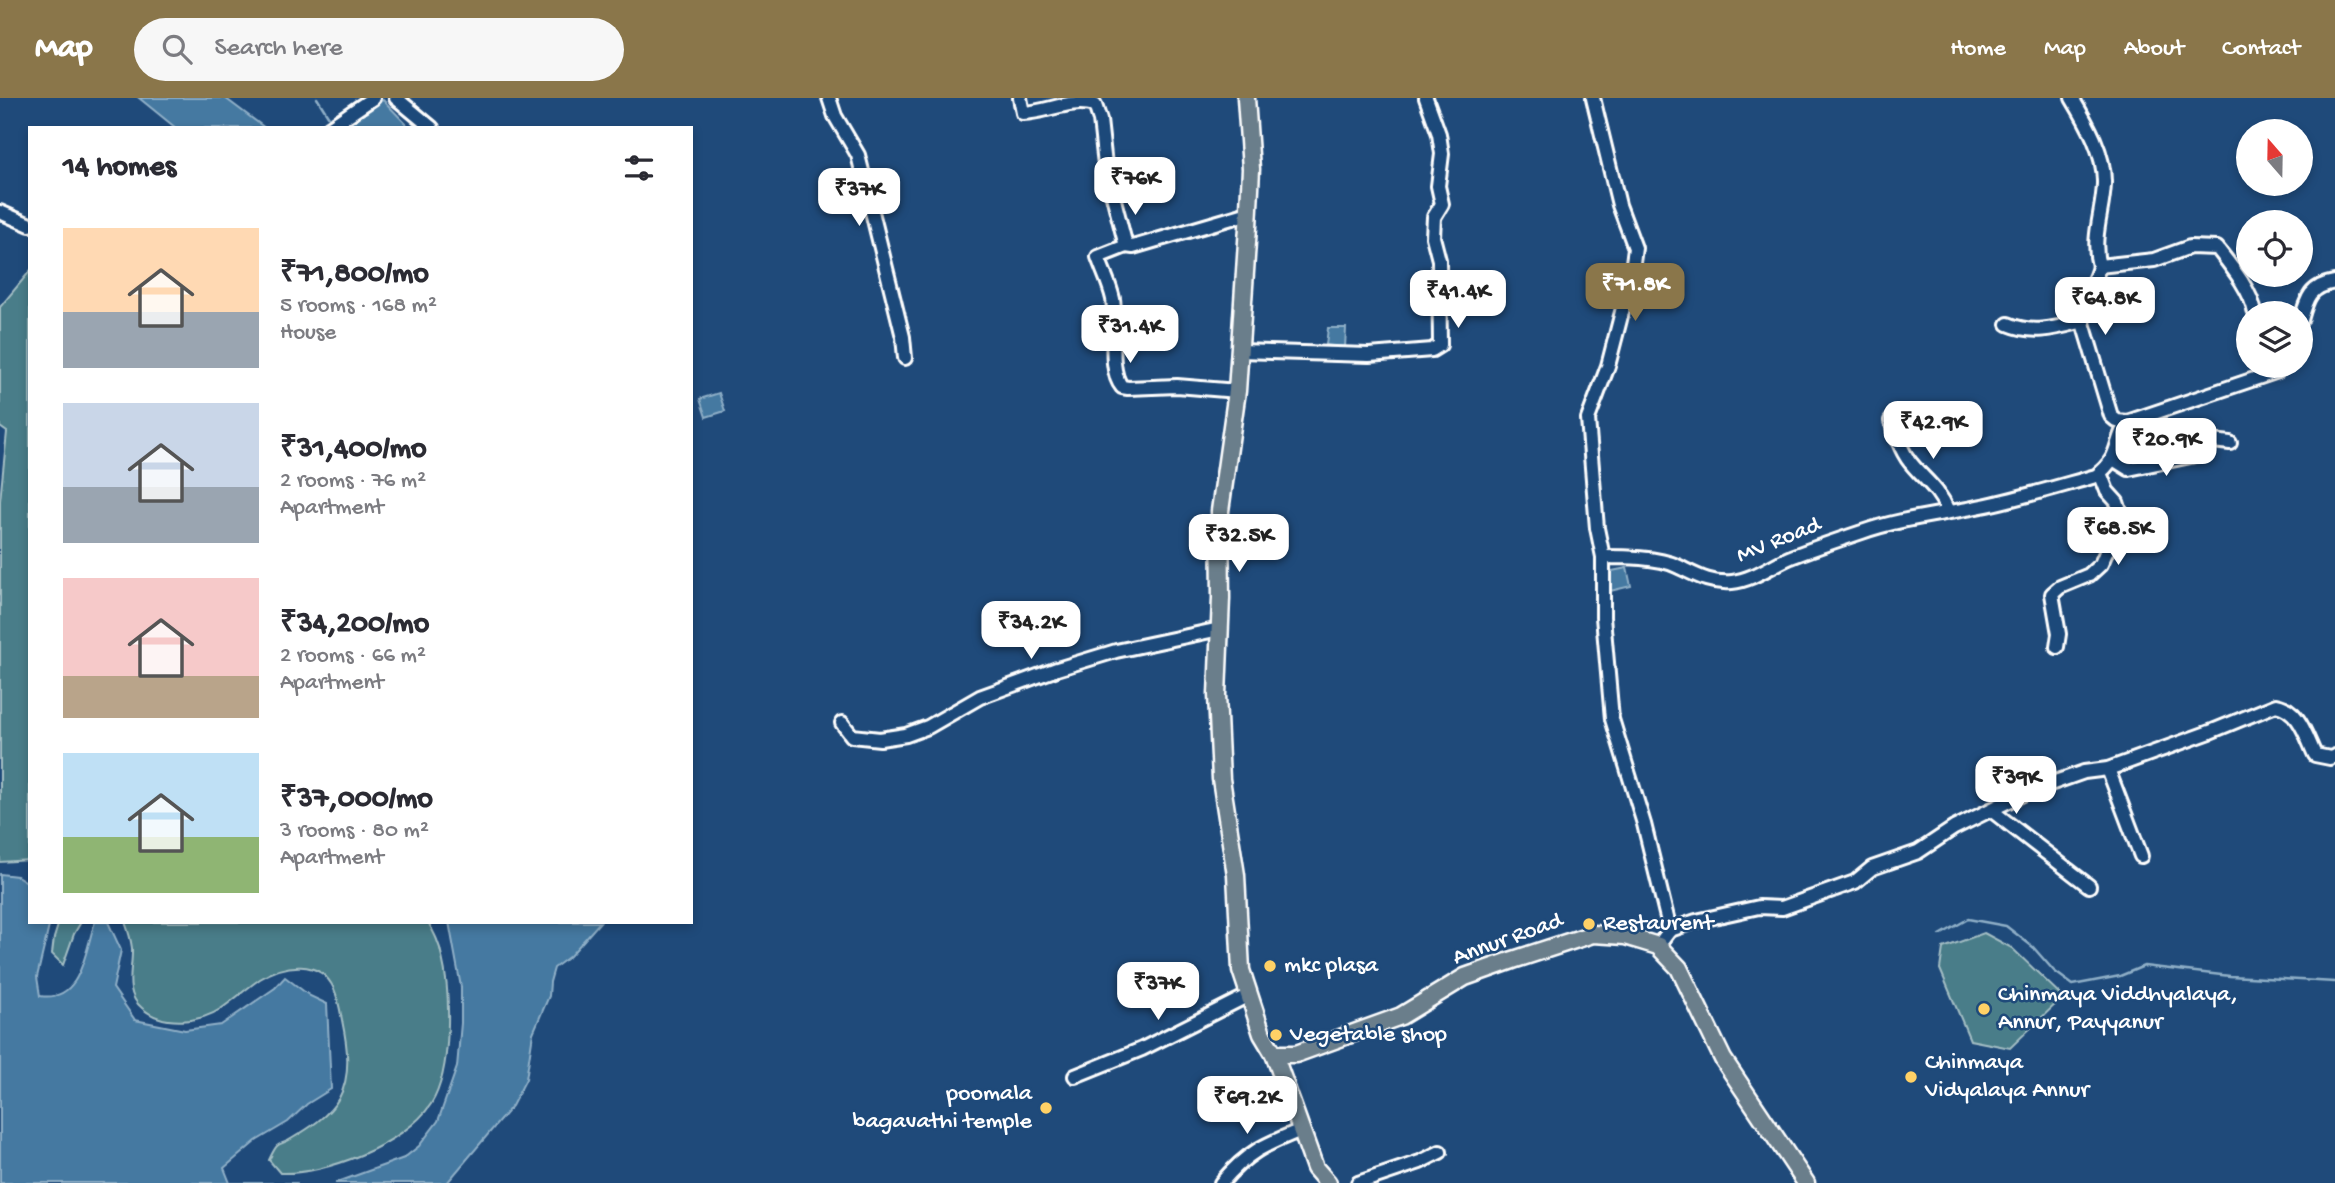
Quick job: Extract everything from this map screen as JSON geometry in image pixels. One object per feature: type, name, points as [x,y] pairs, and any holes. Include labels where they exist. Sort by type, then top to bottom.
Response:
[{"type":"main road","points":[[1246,98],[1251,169],[1249,213],[1237,391],[1220,511],[1217,695],[1221,779],[1236,875],[1241,970],[1262,1034],[1274,1054],[1315,1168],[1328,1183]]},
{"type":"main road","name":"Annur Road","points":[[1274,1054],[1296,1054],[1401,1016],[1465,977],[1592,934],[1625,936],[1658,946]]},
{"type":"main road","points":[[1658,946],[1679,968],[1723,1059],[1806,1183]]},
{"type":"street","points":[[331,126],[373,98]]},
{"type":"street","points":[[396,98],[430,126]]},
{"type":"street","points":[[829,98],[835,116],[858,155],[864,189],[903,337],[905,358]]},
{"type":"street","points":[[1020,98],[1023,113],[1038,112],[1081,100],[1094,105],[1100,120],[1107,173],[1126,246]]},
{"type":"street","points":[[1240,351],[1369,355],[1432,350],[1440,345],[1439,260],[1433,237],[1434,217],[1442,204],[1438,186],[1442,155],[1439,134],[1426,98]]},
{"type":"street","points":[[1593,98],[1619,205],[1635,248],[1631,277],[1608,366],[1588,419],[1603,557],[1602,617],[1612,719],[1644,824],[1670,930]]},
{"type":"street","points":[[2072,98],[2101,157],[2104,184],[2096,254],[2099,266],[2097,277],[2082,302],[2080,313],[2111,415],[2118,421],[2127,422],[2249,378]]},
{"type":"street","points":[[0,212],[28,224]]},
{"type":"street","points":[[1237,391],[1191,386],[1128,388],[1118,384],[1114,369],[1115,324],[1112,299],[1098,257],[1126,246],[1133,247],[1249,213]]},
{"type":"street","points":[[2099,266],[2154,260],[2190,247],[2217,248],[2251,301]]},
{"type":"street","points":[[2308,301],[2312,292],[2322,284],[2335,282]]},
{"type":"street","points":[[2008,324],[2024,331],[2082,321]]},
{"type":"street","points":[[1891,421],[1907,458],[1940,494],[1948,511]]},
{"type":"street","points":[[2057,647],[2059,634],[2052,594],[2060,587],[2090,575],[2101,564],[2121,514],[2100,473],[2109,466],[2127,422]]},
{"type":"street","points":[[2113,458],[2129,469],[2200,454],[2213,441],[2230,443]]},
{"type":"street","name":"MV Road","points":[[1603,557],[1655,561],[1676,565],[1688,573],[1716,582],[1735,582],[1864,531],[1985,505],[2100,473]]},
{"type":"street","points":[[842,723],[852,736],[880,739],[906,735],[928,727],[980,697],[1057,669],[1116,651],[1220,629]]},
{"type":"street","points":[[1658,946],[1670,930],[1696,921],[1759,907],[1782,908],[1855,882],[1871,868],[1918,852],[1954,828],[2027,792],[2072,776],[2108,769],[2276,705],[2287,707],[2299,722],[2315,755],[2330,758],[2335,755]]},
{"type":"street","points":[[2108,769],[2141,856]]},
{"type":"street","points":[[1991,810],[2089,886]]},
{"type":"street","points":[[1075,1076],[1142,1049],[1249,995]]},
{"type":"street","points":[[1221,1183],[1237,1164],[1250,1154],[1301,1130]]},
{"type":"street","points":[[1358,1183],[1420,1162],[1440,1152]]},
{"type":"green space","points":[[28,273],[28,860],[0,862],[0,501],[7,432],[0,427],[0,307]]},
{"type":"green space","points":[[58,924],[80,924],[63,965],[52,954]]},
{"type":"green space","points":[[126,924],[429,924],[441,952],[448,1011],[443,1072],[431,1104],[419,1119],[403,1132],[363,1154],[319,1169],[280,1173],[269,1160],[276,1147],[324,1116],[335,1105],[346,1079],[347,1049],[344,1029],[334,989],[328,979],[311,968],[290,967],[260,979],[222,1008],[203,1017],[182,1021],[160,1018],[142,1008],[133,995],[130,980],[132,948]]},
{"type":"green space","points":[[1984,933],[2012,948],[2063,997],[2010,1048],[1970,1040],[1940,969],[1943,948]]},
{"type":"water","points":[[139,98],[225,98],[262,126],[174,126]]},
{"type":"water","points":[[383,100],[408,126],[343,126]]},
{"type":"water","points":[[1328,328],[1346,328],[1345,348],[1326,345]]},
{"type":"water","points":[[719,393],[725,411],[706,417],[700,399]]},
{"type":"water","points":[[1627,568],[1631,586],[1606,592],[1602,573]]},
{"type":"water","points":[[0,874],[17,876],[28,883],[28,924],[50,924],[37,977],[40,996],[54,996],[73,983],[84,960],[94,924],[109,924],[121,950],[113,988],[135,1020],[185,1030],[221,1025],[275,988],[285,977],[310,996],[327,1004],[331,1089],[307,1104],[288,1122],[256,1141],[224,1168],[230,1183],[0,1183]]},
{"type":"water","points":[[449,924],[598,924],[570,956],[554,968],[549,996],[533,1033],[526,1079],[512,1106],[447,1183],[335,1183],[404,1158],[419,1146],[438,1121],[457,1067],[461,987]]},
{"type":"waterway","points":[[317,98],[332,122]]},
{"type":"waterway","points":[[1940,935],[1968,919],[2006,926],[2073,985],[2120,976],[2144,966],[2230,976],[2335,982]]},
{"type":"place","name":"Restaurent","points":[[1589,924]]},
{"type":"place","name":"mkc plasa","points":[[1270,966]]},
{"type":"place","name":"Chinmaya Viddhyalaya, Annur, Payyanur","points":[[1984,1009]]},
{"type":"place","name":"Vegetable shop","points":[[1276,1035]]},
{"type":"place","name":"Chinmaya Vidyalaya Annur","points":[[1911,1077]]},
{"type":"place","name":"poomala bagavathi temple","points":[[1046,1108]]}]
